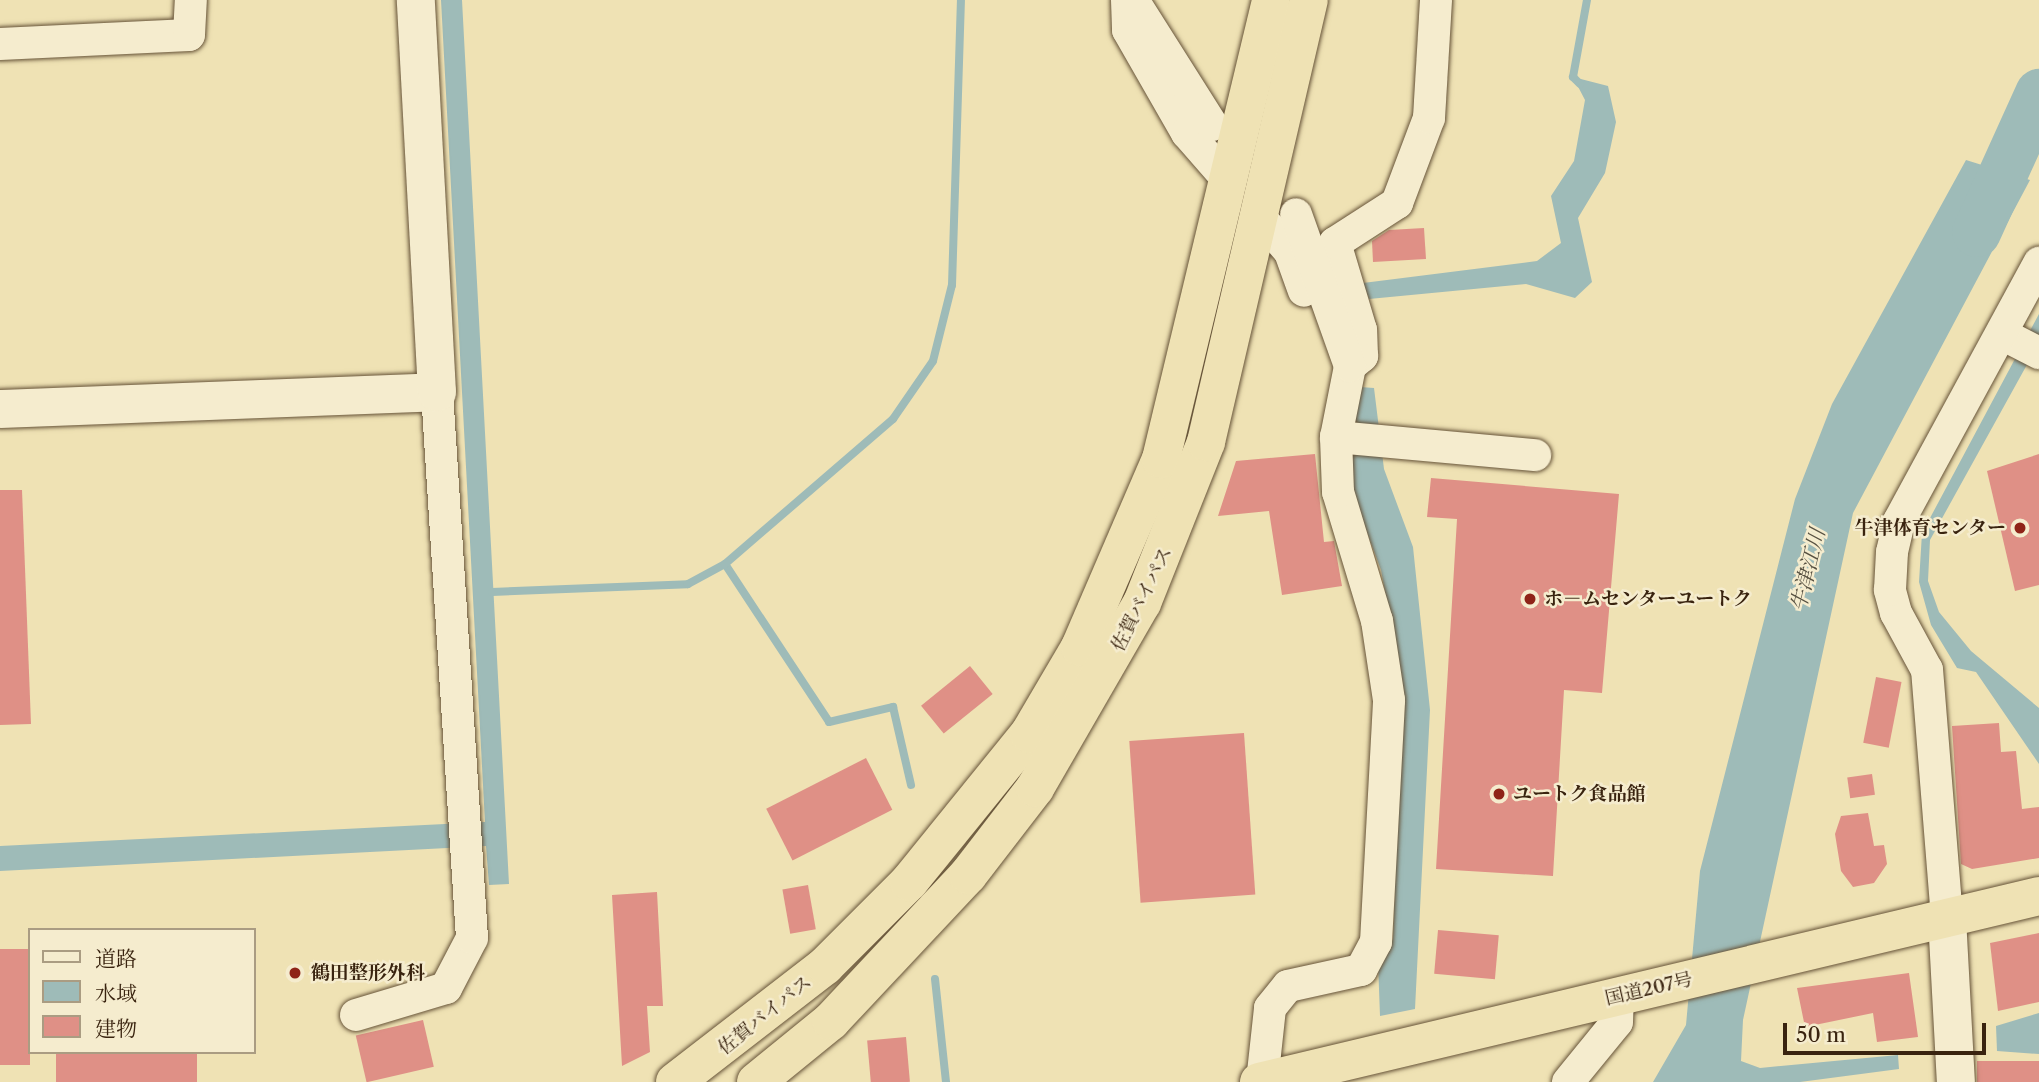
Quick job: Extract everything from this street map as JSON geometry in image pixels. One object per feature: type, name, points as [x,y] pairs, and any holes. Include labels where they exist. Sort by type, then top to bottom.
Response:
[{"type":"highway","name":"佐賀バイパス","points":[[675,1082],[716,1071],[909,882],[1036,723],[1080,647],[1161,459],[1271,0]]},
{"type":"highway","name":"佐賀バイパス","points":[[756,1082],[831,1021],[915,937],[1035,788],[1087,705],[1142,603],[1206,442],[1310,0]]},
{"type":"highway","name":"国道207号","points":[[1261,1082],[2039,896]]},
{"type":"street","points":[[0,44],[189,35],[191,0]]},
{"type":"street","points":[[356,1015],[446,988],[472,938],[469,856],[437,392],[416,0]]},
{"type":"street","points":[[1127,0],[1128,30],[1187,133],[1229,181]]},
{"type":"street","points":[[1133,0],[1212,125]]},
{"type":"street","points":[[1350,366],[1362,356],[1362,330],[1335,243],[1397,203],[1429,118],[1436,0]]},
{"type":"street","points":[[1261,1082],[1270,1007],[1288,986],[1362,970],[1376,942],[1389,700],[1377,621],[1338,492],[1336,437],[1350,366],[1296,214]]},
{"type":"street","points":[[1259,216],[1290,252],[1344,397]]},
{"type":"street","points":[[1956,1082],[1947,918],[1927,670],[1896,613],[1889,590],[1892,552],[1899,521],[2023,345],[2039,263]]},
{"type":"street","points":[[0,409],[437,392]]},
{"type":"street","points":[[1336,437],[1535,455]]},
{"type":"street","points":[[1568,1082],[1617,1023],[1629,994]]},
{"type":"water","points":[[441,0],[462,0],[509,884],[489,885],[486,846],[0,871],[0,846],[485,822]]},
{"type":"water","points":[[1573,77],[1608,86],[1616,122],[1605,173],[1578,218],[1592,282],[1575,298],[1526,284],[1369,299],[1363,283],[1537,261],[1561,243],[1551,196],[1574,161],[1585,100]]},
{"type":"water","points":[[1966,160],[2030,180],[1853,513],[1743,1020],[1741,1061],[1760,1068],[1898,1055],[1899,1069],[1800,1082],[1653,1082],[1686,1025],[1700,871],[1795,499],[1832,404]]},
{"type":"water","points":[[2039,314],[2039,343],[1930,540],[1928,581],[1939,612],[1971,651],[2039,708],[2039,764],[1976,672],[1957,668],[1931,625],[1919,582],[1922,533]]},
{"type":"water","points":[[1360,387],[1374,388],[1384,469],[1413,547],[1430,710],[1415,1009],[1380,1016],[1378,962],[1393,939],[1402,684],[1381,570],[1350,487],[1352,414]]},
{"type":"water","points":[[2039,1013],[2039,1054],[1997,1051],[1996,1026]]},
{"type":"building","points":[[1424,228],[1426,259],[1373,262],[1372,241],[1389,230]]},
{"type":"building","points":[[1315,454],[1324,542],[1334,541],[1342,586],[1282,595],[1269,511],[1218,516],[1236,461]]},
{"type":"building","name":"牛津体育センター","points":[[2039,454],[2039,585],[2015,591],[1987,471]]},
{"type":"building","points":[[1431,478],[1619,494],[1602,693],[1564,690],[1553,876],[1436,869],[1457,519],[1427,517]]},
{"type":"building","points":[[0,490],[22,490],[31,724],[0,725]]},
{"type":"building","points":[[970,666],[993,694],[944,734],[921,706]]},
{"type":"building","points":[[1876,677],[1902,682],[1889,748],[1863,743]]},
{"type":"building","points":[[1999,723],[2001,752],[2016,751],[2022,809],[2039,807],[2039,858],[1972,869],[1961,864],[1952,726]]},
{"type":"building","points":[[1244,733],[1255,895],[1141,903],[1129,741]]},
{"type":"building","points":[[866,758],[892,810],[793,861],[766,809]]},
{"type":"building","points":[[1872,774],[1875,795],[1850,798],[1847,777]]},
{"type":"building","points":[[1868,813],[1874,846],[1884,845],[1887,864],[1874,883],[1853,887],[1841,871],[1835,834],[1841,816]]},
{"type":"building","points":[[808,885],[816,929],[790,934],[782,890]]},
{"type":"building","points":[[657,892],[663,1006],[647,1006],[650,1052],[622,1066],[612,895]]},
{"type":"building","points":[[1438,930],[1499,935],[1495,979],[1434,974]]},
{"type":"building","points":[[2039,933],[2039,1002],[1998,1011],[1990,943]]},
{"type":"building","points":[[0,949],[28,949],[30,1065],[0,1065]]},
{"type":"building","points":[[1909,973],[1918,1037],[1877,1042],[1873,1013],[1805,1027],[1797,988]]},
{"type":"building","points":[[423,1020],[434,1067],[366,1082],[356,1036]]},
{"type":"building","points":[[906,1037],[910,1082],[871,1082],[867,1040]]},
{"type":"building","points":[[56,1054],[197,1054],[197,1082],[56,1082]]},
{"type":"building","points":[[1977,1061],[2039,1061],[2039,1082],[1977,1082]]},
{"type":"waterway","points":[[492,592],[688,584],[725,564],[893,419],[933,361],[952,285],[961,0]]},
{"type":"waterway","points":[[1580,84],[1573,77],[1587,0]]},
{"type":"waterway","name":"牛津江川","points":[[1976,232],[2039,93]]},
{"type":"waterway","points":[[725,564],[829,722],[893,707],[911,785]]},
{"type":"waterway","points":[[935,979],[946,1082]]},
{"type":"place","name":"牛津体育センター","points":[[2020,528]]},
{"type":"place","name":"ホ－ムセンターユートク","points":[[1530,599]]},
{"type":"place","name":"ユートク食品館","points":[[1499,794]]},
{"type":"place","name":"鶴田整形外科","points":[[295,973]]}]
